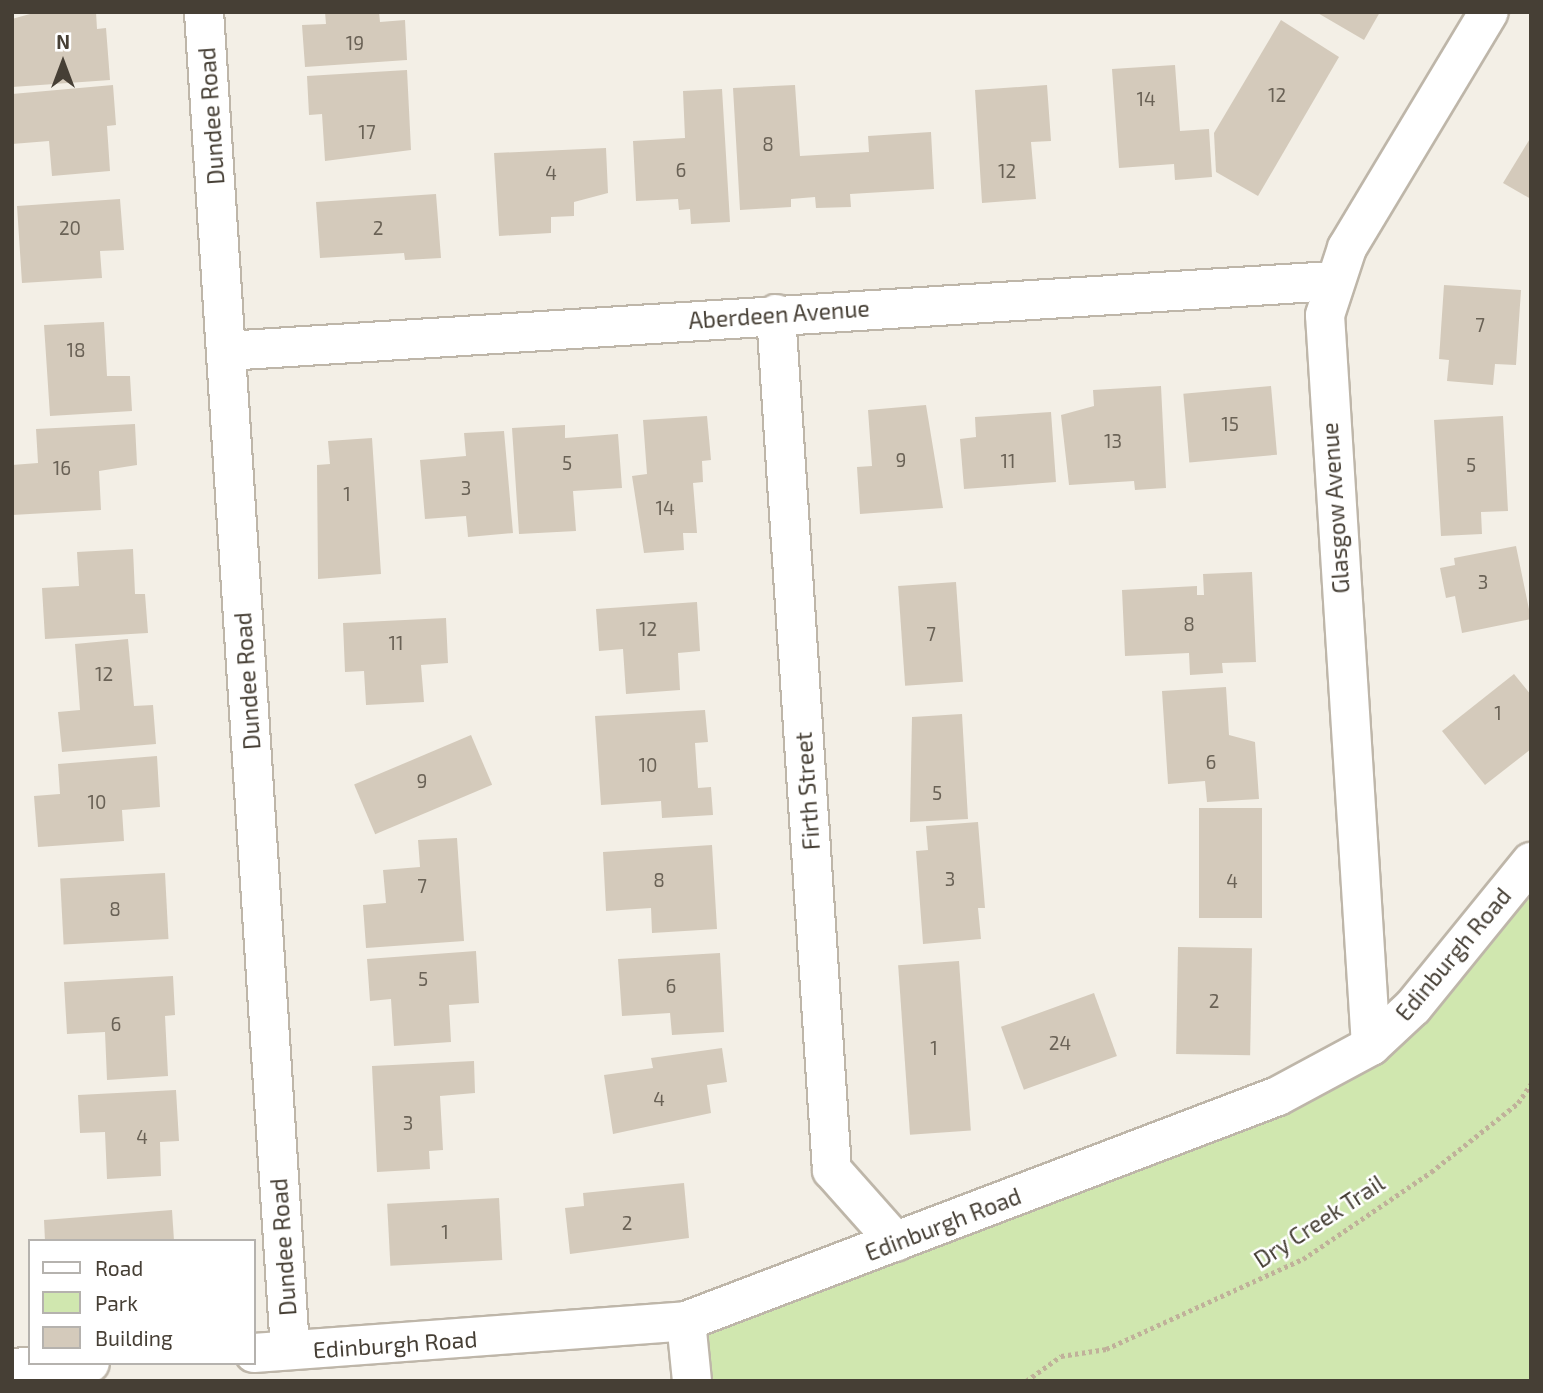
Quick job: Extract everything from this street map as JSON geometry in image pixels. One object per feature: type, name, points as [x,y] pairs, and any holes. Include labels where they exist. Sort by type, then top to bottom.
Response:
[{"type":"street","name":"Dundee Road","points":[[204,12],[226,351],[272,1352]]},
{"type":"street","name":"Glasgow Avenue","points":[[1371,1046],[1326,375],[1325,315],[1333,281],[1346,248],[1489,12]]},
{"type":"street","name":"Aberdeen Avenue","points":[[226,351],[776,314],[1333,281]]},
{"type":"street","name":"Firth Street","points":[[776,314],[832,1171],[896,1242]]},
{"type":"street","name":"Edinburgh Road","points":[[272,1352],[686,1321],[1278,1096],[1371,1046],[1413,1007],[1531,862]]},
{"type":"street","points":[[686,1321],[692,1381]]},
{"type":"street","points":[[12,1368],[59,1365]]},
{"type":"path","name":"Dry Creek Trail","points":[[1026,1381],[1061,1356],[1107,1349],[1303,1259],[1432,1172],[1518,1103],[1531,1084]]},
{"type":"green space","points":[[1531,863],[1531,1381],[685,1381],[686,1321],[1333,1070]]},
{"type":"building","points":[[37,12],[96,12],[97,29],[106,28],[110,80],[12,87],[12,19]]},
{"type":"building","points":[[325,12],[379,12],[380,22],[405,20],[407,60],[305,67],[302,25],[326,24]]},
{"type":"building","points":[[1316,12],[1380,12],[1364,40]]},
{"type":"building","points":[[1281,20],[1339,57],[1258,196],[1216,172],[1214,133]]},
{"type":"building","points":[[1175,65],[1180,131],[1209,129],[1212,177],[1175,180],[1174,164],[1119,168],[1112,69]]},
{"type":"building","points":[[407,70],[411,150],[325,161],[322,114],[309,115],[307,76]]},
{"type":"building","points":[[113,85],[116,125],[107,126],[110,171],[52,176],[49,141],[12,144],[12,94]]},
{"type":"building","points":[[795,85],[800,156],[869,152],[868,136],[931,132],[934,189],[850,194],[851,207],[816,208],[815,197],[791,199],[791,207],[740,210],[733,88]]},
{"type":"building","points":[[1047,85],[1051,141],[1031,142],[1036,199],[982,203],[975,90]]},
{"type":"building","points":[[722,89],[730,222],[691,224],[690,209],[679,210],[678,199],[636,201],[633,141],[685,138],[683,91]]},
{"type":"building","points":[[1531,137],[1531,199],[1503,183]]},
{"type":"building","points":[[606,148],[608,193],[574,202],[574,216],[551,217],[551,233],[499,236],[494,153]]},
{"type":"building","points":[[436,194],[441,258],[405,260],[404,253],[320,258],[316,202]]},
{"type":"building","points":[[120,199],[124,250],[100,251],[102,278],[22,283],[17,206]]},
{"type":"building","points":[[1444,285],[1521,290],[1516,365],[1495,364],[1493,385],[1447,381],[1449,360],[1439,359]]},
{"type":"building","points":[[104,322],[107,376],[130,376],[132,411],[50,416],[44,325]]},
{"type":"building","points":[[1161,386],[1166,488],[1135,490],[1134,481],[1069,485],[1061,415],[1094,406],[1093,390]]},
{"type":"building","points":[[1271,386],[1277,455],[1189,462],[1183,394]]},
{"type":"building","points":[[926,405],[943,508],[860,514],[857,467],[872,466],[868,410]]},
{"type":"building","points":[[1051,412],[1056,482],[964,489],[960,439],[976,437],[975,417]]},
{"type":"building","points":[[707,416],[711,460],[702,461],[703,482],[693,483],[697,533],[683,533],[684,550],[644,553],[632,476],[647,474],[643,420]]},
{"type":"building","points":[[1503,416],[1508,511],[1481,512],[1482,534],[1441,536],[1434,420]]},
{"type":"building","points":[[135,424],[137,465],[99,471],[101,510],[12,515],[12,465],[38,463],[36,429]]},
{"type":"building","points":[[565,425],[565,438],[618,434],[622,488],[573,491],[576,531],[519,534],[512,428]]},
{"type":"building","points":[[504,431],[513,533],[468,537],[466,516],[425,519],[420,460],[466,456],[464,433]]},
{"type":"building","points":[[372,438],[381,574],[318,579],[317,465],[330,464],[328,441]]},
{"type":"building","points":[[1516,546],[1531,619],[1462,633],[1455,596],[1446,598],[1440,568],[1455,565],[1454,558]]},
{"type":"building","points":[[133,549],[135,594],[145,594],[148,633],[45,639],[42,588],[79,586],[77,552]]},
{"type":"building","points":[[1252,572],[1256,662],[1222,663],[1223,673],[1190,675],[1189,653],[1125,656],[1122,590],[1197,586],[1197,595],[1204,595],[1203,574]]},
{"type":"building","points":[[956,582],[963,682],[905,686],[898,586]]},
{"type":"building","points":[[697,602],[700,651],[678,653],[680,690],[626,694],[623,649],[599,651],[596,609]]},
{"type":"building","points":[[446,618],[448,663],[421,665],[424,702],[366,705],[364,671],[345,672],[343,623]]},
{"type":"building","points":[[128,639],[134,706],[153,705],[156,744],[62,752],[58,712],[80,710],[75,644]]},
{"type":"building","points":[[1514,674],[1531,695],[1531,749],[1485,785],[1442,731]]},
{"type":"building","points":[[1226,687],[1229,735],[1255,742],[1259,799],[1207,802],[1205,781],[1168,784],[1162,691]]},
{"type":"building","points":[[705,710],[708,742],[695,743],[698,788],[711,787],[713,815],[662,818],[661,801],[601,805],[595,716]]},
{"type":"building","points":[[962,714],[968,819],[910,822],[912,717]]},
{"type":"building","points":[[471,735],[492,785],[375,834],[354,785]]},
{"type":"building","points":[[157,756],[160,807],[122,810],[124,841],[38,847],[34,796],[60,794],[58,764]]},
{"type":"building","points":[[1199,808],[1262,808],[1262,918],[1199,918]]},
{"type":"building","points":[[978,822],[985,908],[978,908],[981,939],[923,944],[916,851],[928,850],[926,826]]},
{"type":"building","points":[[457,838],[464,941],[366,948],[363,905],[386,903],[383,870],[420,867],[418,840]]},
{"type":"building","points":[[712,845],[717,929],[652,933],[651,908],[606,911],[603,852]]},
{"type":"building","points":[[165,873],[168,939],[64,944],[60,878]]},
{"type":"building","points":[[1178,947],[1252,948],[1250,1055],[1176,1054]]},
{"type":"building","points":[[476,951],[479,1003],[449,1005],[451,1042],[394,1046],[391,999],[370,1001],[367,959]]},
{"type":"building","points":[[720,953],[724,1032],[672,1035],[670,1013],[622,1016],[618,959]]},
{"type":"building","points":[[959,961],[971,1131],[910,1135],[898,965]]},
{"type":"building","points":[[173,976],[175,1015],[165,1016],[168,1076],[107,1080],[105,1032],[67,1034],[64,982]]},
{"type":"building","points":[[1094,993],[1117,1056],[1024,1090],[1001,1027]]},
{"type":"building","points":[[722,1048],[727,1082],[707,1085],[711,1113],[613,1134],[604,1075],[653,1068],[651,1058]]},
{"type":"building","points":[[474,1061],[475,1093],[440,1096],[443,1150],[429,1151],[430,1169],[377,1172],[372,1066]]},
{"type":"building","points":[[176,1090],[179,1141],[160,1142],[161,1176],[107,1179],[105,1132],[80,1133],[78,1095]]},
{"type":"building","points":[[684,1183],[689,1238],[570,1254],[565,1208],[584,1206],[583,1193]]},
{"type":"building","points":[[499,1198],[502,1260],[390,1266],[387,1204]]},
{"type":"building","points":[[172,1210],[174,1239],[45,1239],[44,1220]]}]
